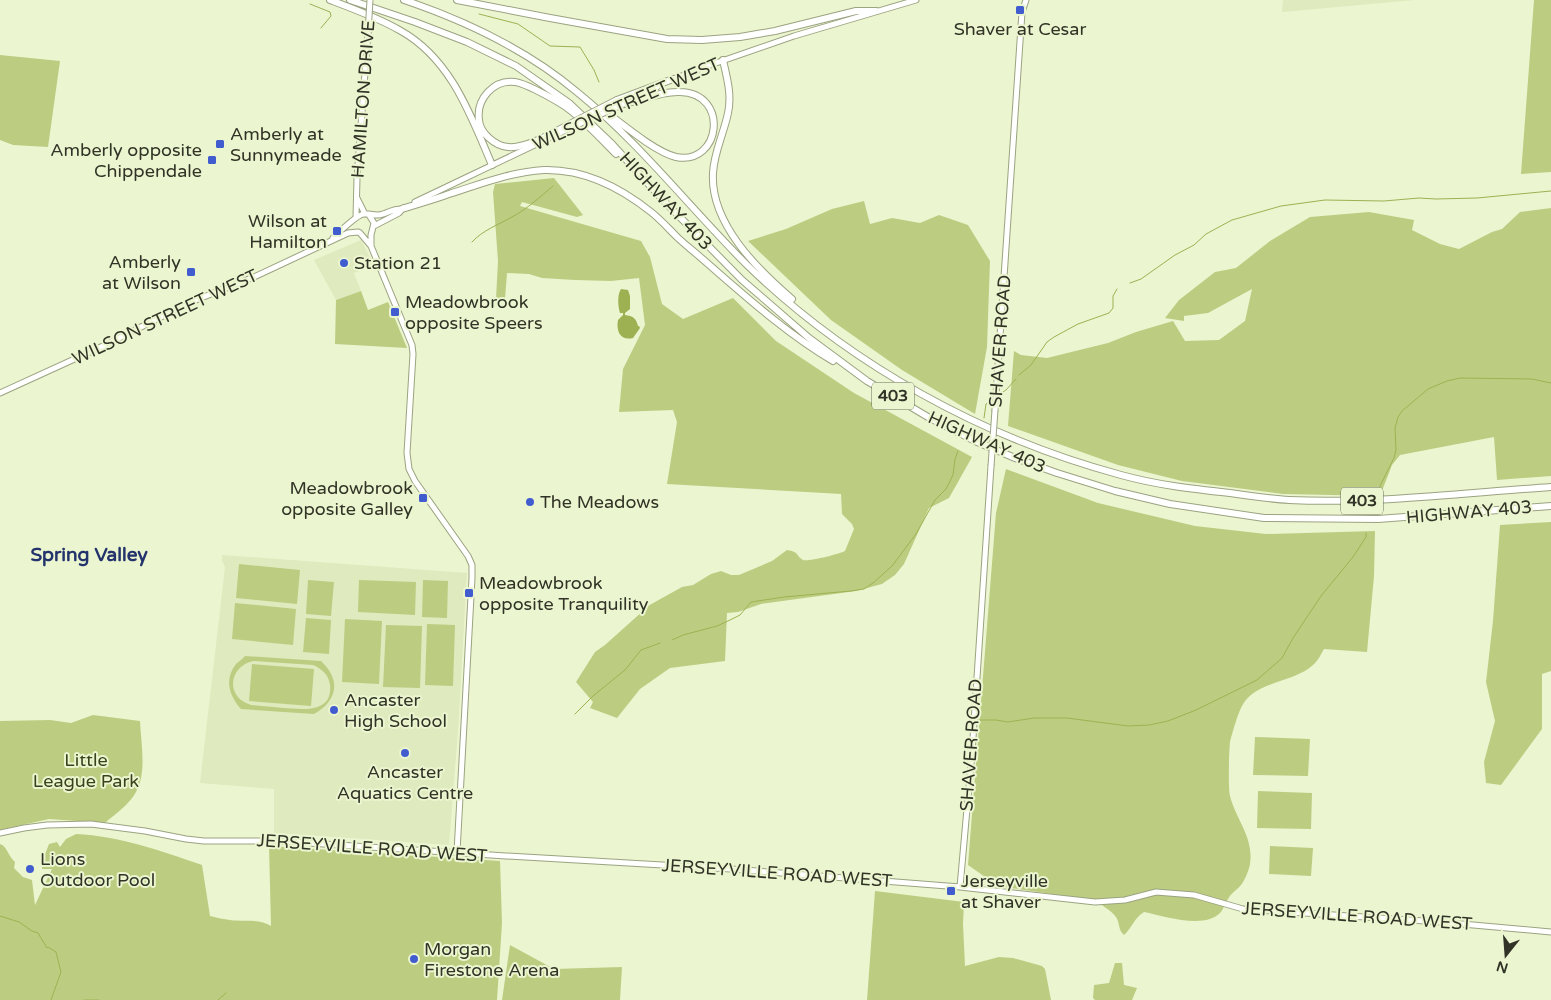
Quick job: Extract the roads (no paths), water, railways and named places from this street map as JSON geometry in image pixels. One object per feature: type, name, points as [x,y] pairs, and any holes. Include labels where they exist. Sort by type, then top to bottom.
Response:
[{"type":"highway","points":[[330,0],[402,31],[422,45],[440,64],[458,89],[492,165]]},
{"type":"highway","name":"HIGHWAY 403","points":[[350,0],[467,42],[516,66],[569,103],[612,144],[665,202],[742,280],[775,311],[809,338],[867,381],[928,417],[975,441],[1015,458],[1115,492],[1170,504],[1264,518],[1378,519],[1551,506]]},
{"type":"highway","name":"HIGHWAY 403","points":[[404,0],[471,26],[528,57],[577,91],[625,135],[718,236],[770,286],[820,328],[868,362],[934,400],[979,424],[1021,442],[1106,471],[1173,487],[1286,500],[1366,501],[1551,487]]},
{"type":"highway","points":[[457,0],[667,39],[702,40],[740,37],[775,31],[856,11],[876,11]]},
{"type":"highway","points":[[723,60],[730,95],[728,112],[713,173],[720,214],[729,230],[769,280],[868,362]]},
{"type":"highway","points":[[665,202],[568,108],[531,88],[516,82],[505,82],[492,87],[485,94],[479,112],[479,121],[488,137],[498,145],[508,147],[530,142],[568,127],[617,100],[673,80]]},
{"type":"highway","points":[[577,91],[654,147],[667,154],[677,157],[689,157],[700,153],[713,134],[713,115],[705,102],[698,96],[679,92],[624,104]]},
{"type":"highway","points":[[402,209],[500,177],[524,172],[546,170],[588,176],[611,185],[630,196],[653,213],[677,237],[765,313],[821,354],[867,381]]},
{"type":"main road","name":"HAMILTON DRIVE","points":[[355,218],[370,0]]},
{"type":"main road","name":"WILSON STREET WEST","points":[[373,228],[399,213],[402,209],[568,127],[624,104],[673,80],[723,60],[794,36],[916,0]]},
{"type":"main road","name":"SHAVER ROAD","points":[[960,887],[972,753],[1022,12],[1025,1]]},
{"type":"main road","name":"HAMILTON DRIVE","points":[[357,198],[367,214]]},
{"type":"main road","name":"WILSON STREET WEST","points":[[367,214],[382,215],[397,208],[402,209]]},
{"type":"main road","points":[[371,246],[354,226],[355,218],[367,214],[374,220],[370,239],[371,246],[412,349],[406,453],[408,465],[415,481],[468,556],[472,565],[457,852]]},
{"type":"main road","name":"WILSON STREET WEST","points":[[330,241],[355,218]]},
{"type":"main road","points":[[359,233],[366,234],[373,228]]},
{"type":"main road","name":"WILSON STREET WEST","points":[[0,393],[103,346],[192,302],[254,277],[348,233],[359,233]]},
{"type":"main road","name":"JERSEYVILLE ROAD WEST","points":[[0,833],[47,825],[92,824],[204,841],[278,841],[731,869],[960,887],[1095,902],[1125,900],[1156,892],[1194,895],[1243,910],[1430,921],[1551,932]]},
{"type":"waterway","points":[[310,4],[330,12],[331,16],[321,28]]},
{"type":"waterway","points":[[479,14],[518,24],[550,46],[580,47],[599,82]]},
{"type":"waterway","points":[[472,242],[486,231],[523,210],[553,186]]},
{"type":"waterway","points":[[1130,283],[1141,279],[1175,255],[1194,245],[1206,234],[1232,220],[1281,206],[1325,200],[1384,201],[1419,198],[1477,198],[1551,191]]},
{"type":"waterway","points":[[1019,375],[1031,365],[1047,342],[1054,337],[1078,324],[1109,313],[1113,308],[1113,296],[1117,289]]},
{"type":"waterway","points":[[1377,492],[1394,458],[1396,450],[1395,428],[1398,417],[1402,411],[1428,389],[1460,378],[1532,379],[1551,383]]},
{"type":"waterway","points":[[997,396],[1006,390],[1016,379]]},
{"type":"waterway","points":[[984,418],[986,404],[994,398]]},
{"type":"waterway","points":[[672,640],[728,621],[740,615],[751,602],[864,589],[892,566],[916,534],[935,500],[946,489],[953,475],[958,451]]},
{"type":"waterway","points":[[977,720],[1008,722],[1034,718],[1067,718],[1128,726],[1149,725],[1168,721],[1196,710],[1257,680],[1282,658],[1321,596],[1353,557],[1366,537],[1366,533]]},
{"type":"waterway","points":[[575,714],[593,696],[625,670],[641,650],[660,643]]},
{"type":"waterway","points":[[0,916],[19,922],[38,933],[47,948],[56,952],[61,972],[51,1000]]},
{"type":"waterway","points":[[218,1000],[226,993]]},
{"type":"waterway","points":[[84,1000],[99,1000]]},
{"type":"place","name":"Shaver at Cesar","points":[[1020,10]]},
{"type":"place","name":"Amberly at Sunnymeade","points":[[220,144]]},
{"type":"place","name":"Amberly opposite Chippendale","points":[[212,160]]},
{"type":"place","name":"Wilson at Hamilton","points":[[337,231]]},
{"type":"place","name":"Station 21","points":[[344,263]]},
{"type":"place","name":"Amberly at Wilson","points":[[191,272]]},
{"type":"place","name":"Meadowbrook opposite Speers","points":[[395,312]]},
{"type":"place","name":"Meadowbrook opposite Galley","points":[[423,498]]},
{"type":"place","name":"The Meadows","points":[[530,502]]},
{"type":"place","name":"Meadowbrook opposite Tranquility","points":[[469,593]]},
{"type":"place","name":"Ancaster High School","points":[[334,710]]},
{"type":"place","name":"Ancaster Aquatics Centre","points":[[405,753]]},
{"type":"place","name":"Lions Outdoor Pool","points":[[30,869]]},
{"type":"place","name":"Jerseyville at Shaver","points":[[951,891]]},
{"type":"place","name":"Morgan Firestone Arena","points":[[414,959]]},
{"type":"district","name":"Spring Valley","points":[[89,555]]},
{"type":"park label","name":"Little League Park","points":[[86,770]]}]
